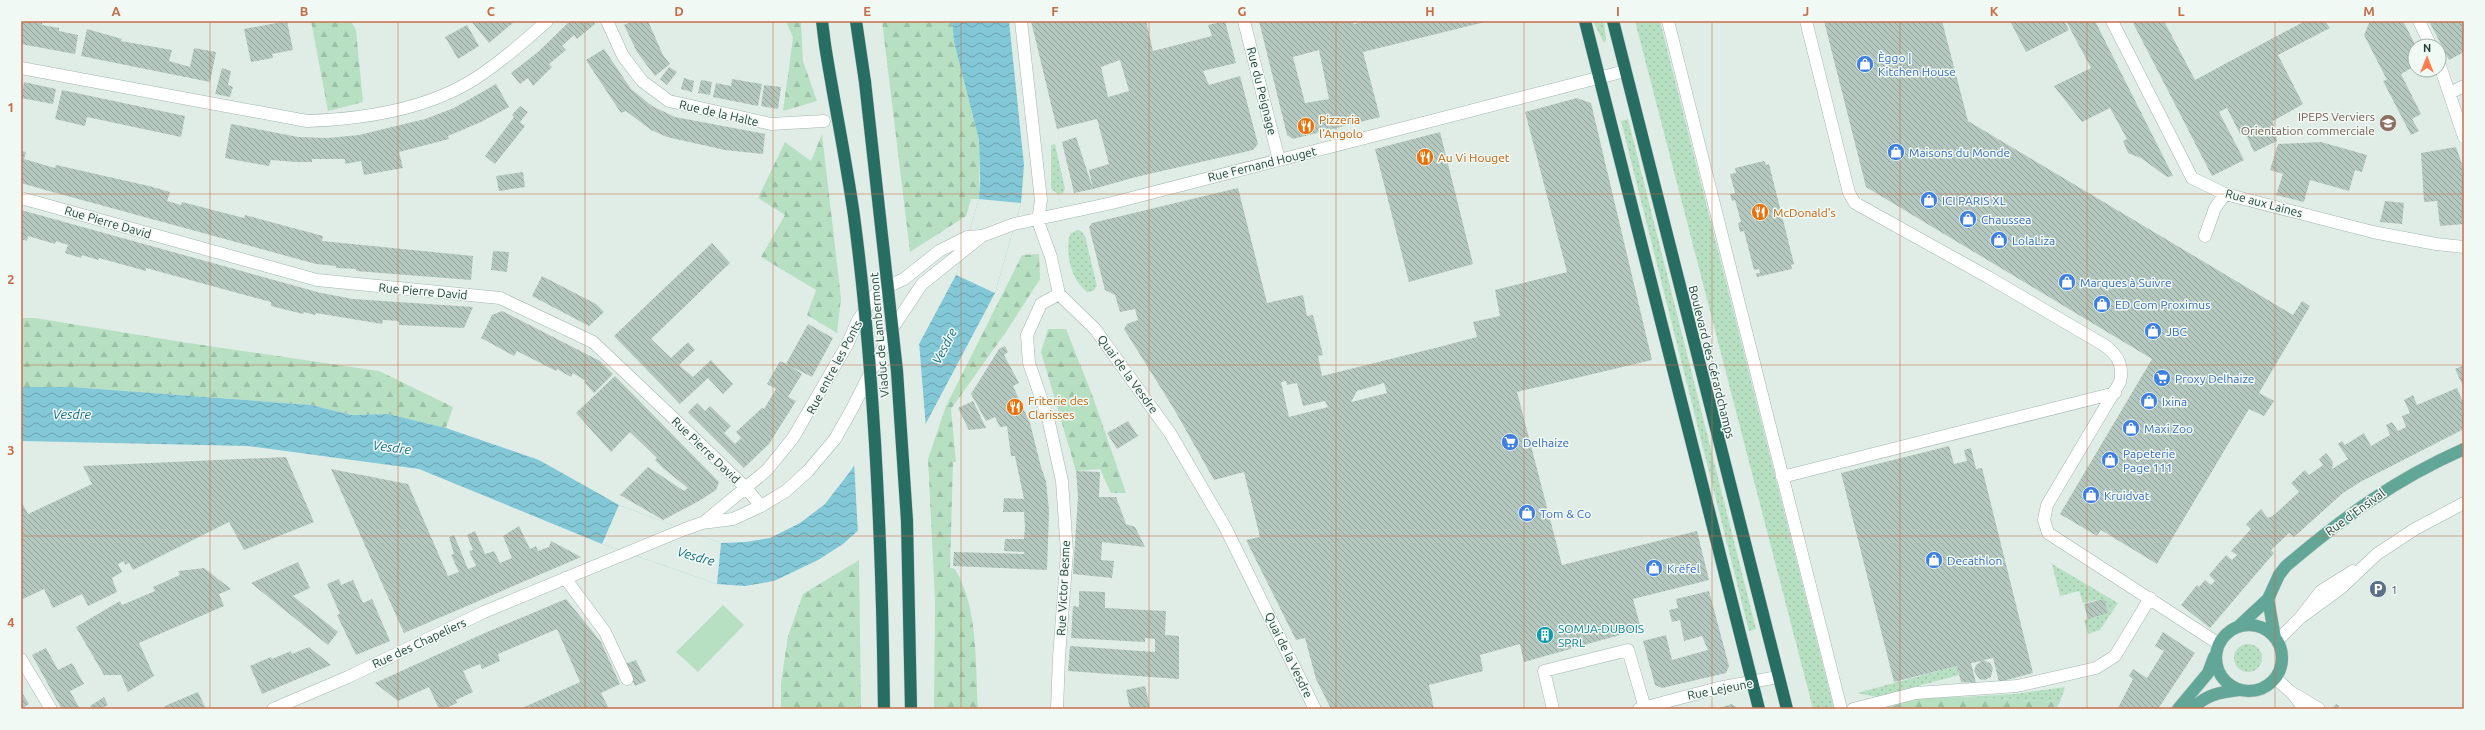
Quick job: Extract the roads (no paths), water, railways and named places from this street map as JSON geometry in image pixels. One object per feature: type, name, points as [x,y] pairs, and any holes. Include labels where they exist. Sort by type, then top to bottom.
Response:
[{"type":"highway","name":"Viaduc de Lambermont","points":[[822,21],[854,217],[871,389],[881,541],[884,709]]},
{"type":"highway","name":"Viaduc de Lambermont","points":[[856,21],[880,209],[897,371],[907,521],[911,648],[911,709]]},
{"type":"highway","points":[[1585,21],[1759,709]]},
{"type":"highway","name":"Boulevard des Gérardchamps","points":[[1613,21],[1786,709]]},
{"type":"main road","name":"Rue d'Ensival","points":[[2239,626],[2268,599],[2275,581],[2286,566],[2347,515],[2383,491],[2464,450]]},
{"type":"main road","points":[[2192,709],[2201,699],[2212,694],[2243,690],[2258,690],[2275,678],[2281,667],[2282,657],[2276,640],[2268,599]]},
{"type":"main road","points":[[2178,709],[2208,673],[2224,636],[2239,626],[2258,626],[2276,640]]},
{"type":"main road","points":[[2218,648],[2219,676],[2227,684],[2243,690]]},
{"type":"street","points":[[21,68],[307,121],[348,120],[428,101],[475,79],[516,49],[548,21]]},
{"type":"street","name":"Rue de la Halte","points":[[607,21],[623,56],[642,81],[669,101],[771,124],[824,121]]},
{"type":"street","points":[[1021,21],[1040,200],[1038,221],[1051,257],[1059,294]]},
{"type":"street","name":"Rue du Peignage","points":[[1244,21],[1279,160]]},
{"type":"street","points":[[1668,21],[1772,428],[1782,477],[1841,709]]},
{"type":"street","points":[[1806,21],[1852,200],[1883,220],[1988,277],[2110,349],[2117,356],[2122,371],[2115,394],[2047,506],[2044,520],[2046,530],[2051,537],[2150,598],[2218,648]]},
{"type":"street","name":"Rue aux Laines","points":[[2112,21],[2192,178],[2225,194],[2372,232],[2436,244],[2464,247]]},
{"type":"street","points":[[2419,21],[2427,38]]},
{"type":"street","name":"Rue Fernand Houget","points":[[1038,221],[1625,71]]},
{"type":"street","points":[[2444,78],[2464,137]]},
{"type":"street","points":[[2450,93],[2464,86]]},
{"type":"street","points":[[2206,236],[2215,208],[2225,194]]},
{"type":"street","name":"Rue Pierre David","points":[[21,198],[316,280],[500,298],[593,342],[627,372],[745,487],[760,506]]},
{"type":"street","name":"Rue entre les Ponts","points":[[565,578],[685,529],[702,524],[733,519],[786,491],[808,471],[835,438],[852,409],[894,326],[922,284],[982,236],[1014,224],[1038,221]]},
{"type":"street","name":"Rue entre les Ponts","points":[[702,524],[767,470],[793,438],[847,345],[858,320],[878,290],[904,279],[939,252],[967,237],[982,236]]},
{"type":"street","name":"Rue Victor Besme","points":[[1057,709],[1058,657],[1067,552],[1062,481],[1048,418],[1029,363],[1027,335],[1041,304],[1059,294]]},
{"type":"street","name":"Quai de la Vesdre","points":[[1059,294],[1095,329],[1170,433],[1225,527],[1315,709]]},
{"type":"street","points":[[1782,477],[2115,394]]},
{"type":"street","points":[[2276,640],[2300,618],[2341,588],[2368,562],[2396,540],[2464,503]]},
{"type":"street","points":[[565,578],[605,632],[627,679]]},
{"type":"street","name":"Rue des Chapeliers","points":[[273,709],[565,578]]},
{"type":"street","points":[[1853,709],[1916,693],[2017,686],[2096,668],[2114,656],[2150,598]]},
{"type":"street","points":[[1553,709],[1544,671],[1628,650],[1642,708]]},
{"type":"street","points":[[21,659],[51,709]]},
{"type":"street","name":"Rue Lejeune","points":[[1642,708],[1718,688],[1752,683],[1778,677]]},
{"type":"street","points":[[2275,678],[2299,702],[2319,709]]},
{"type":"water","name":"Vesdre","points":[[952,21],[1009,21],[1024,165],[1021,203],[995,293],[879,512],[843,544],[818,560],[774,581],[745,586],[717,584],[602,544],[419,469],[248,446],[21,441],[21,387],[72,387],[311,405],[352,415],[388,414],[446,428],[539,460],[619,505],[721,543],[746,542],[770,538],[800,523],[825,504],[852,469],[956,275],[979,199],[980,181],[979,140],[954,42]]},
{"type":"place","name":"Èggo | Kitchen House","points":[[1865,64]]},
{"type":"place","name":"IPEPS Verviers Orientation commerciale","points":[[2388,123]]},
{"type":"place","name":"Pizzeria l'Angolo","points":[[1306,126]]},
{"type":"place","name":"Maisons du Monde","points":[[1896,152]]},
{"type":"place","name":"Au Vi Houget","points":[[1425,157]]},
{"type":"place","name":"ICI PARIS XL","points":[[1929,200]]},
{"type":"place","name":"McDonald's","points":[[1760,212]]},
{"type":"place","name":"Chaussea","points":[[1968,219]]},
{"type":"place","name":"LolaLiza","points":[[1999,240]]},
{"type":"place","name":"Marques à Suivre","points":[[2067,282]]},
{"type":"place","name":"ED Com Proximus","points":[[2102,304]]},
{"type":"place","name":"JBC","points":[[2153,331]]},
{"type":"place","name":"Proxy Delhaize","points":[[2162,378]]},
{"type":"place","name":"Ixina","points":[[2149,401]]},
{"type":"place","name":"Friterie des Clarisses","points":[[1015,407]]},
{"type":"place","name":"Maxi Zoo","points":[[2131,428]]},
{"type":"place","name":"Delhaize","points":[[1510,442]]},
{"type":"place","name":"Papeterie Page 111","points":[[2110,460]]},
{"type":"place","name":"Kruidvat","points":[[2091,495]]},
{"type":"place","name":"Tom & Co","points":[[1527,513]]},
{"type":"place","name":"Decathlon","points":[[1934,560]]},
{"type":"place","name":"Krëfel","points":[[1654,568]]},
{"type":"place","name":"1","points":[[2378,589]]},
{"type":"place","name":"SOMJA-DUBOIS SPRL","points":[[1545,635]]}]
